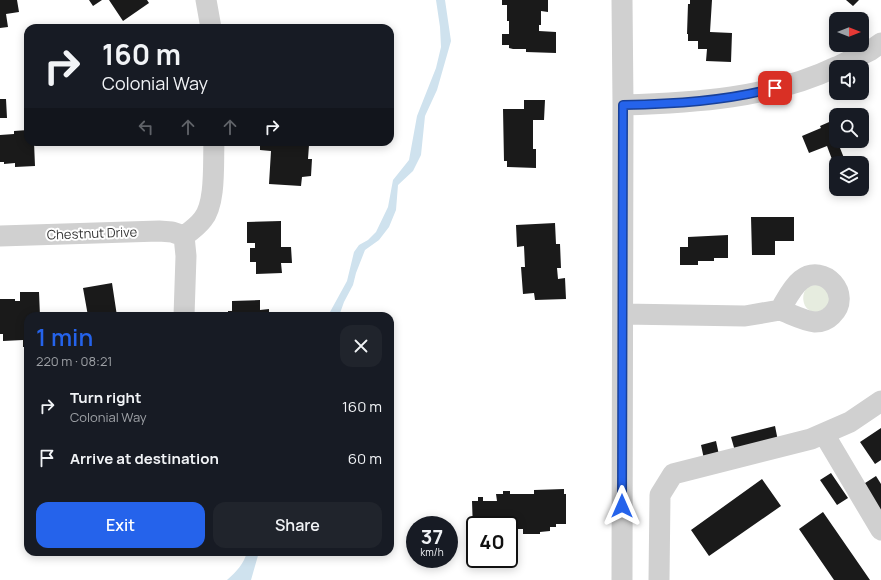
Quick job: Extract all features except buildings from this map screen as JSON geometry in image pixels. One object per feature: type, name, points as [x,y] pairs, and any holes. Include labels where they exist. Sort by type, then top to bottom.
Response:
[{"type":"street","points":[[206,0],[209,24]]},
{"type":"street","points":[[622,0],[622,580]]},
{"type":"street","points":[[850,60],[871,50],[881,43]]},
{"type":"street","points":[[623,105],[679,103],[748,94],[787,85],[829,70]]},
{"type":"street","points":[[184,312],[186,263],[184,236],[203,219],[210,204],[214,146]]},
{"type":"street","name":"Chestnut Drive","points":[[0,236],[159,231],[172,232],[184,236]]},
{"type":"street","points":[[623,314],[745,316],[780,310]]},
{"type":"street","points":[[659,580],[660,495],[672,474],[811,439],[850,422],[881,401]]},
{"type":"street","points":[[824,434],[881,530]]},
{"type":"shaded area","points":[[818,284],[829,291],[830,305],[819,312],[814,312],[809,310],[805,305],[803,295],[808,287]]},
{"type":"water","points":[[436,0],[445,0],[451,41],[437,90],[425,116],[421,155],[413,171],[398,185],[396,210],[389,227],[379,240],[365,250],[353,285],[340,312],[330,312],[347,281],[354,252],[359,245],[368,240],[376,232],[388,207],[393,180],[409,160],[417,116],[436,68],[441,47]]},
{"type":"water","points":[[246,556],[258,556],[251,580],[227,580],[234,574]]},
{"type":"route","points":[[622,506],[623,105],[679,103],[733,97],[775,88]]}]
